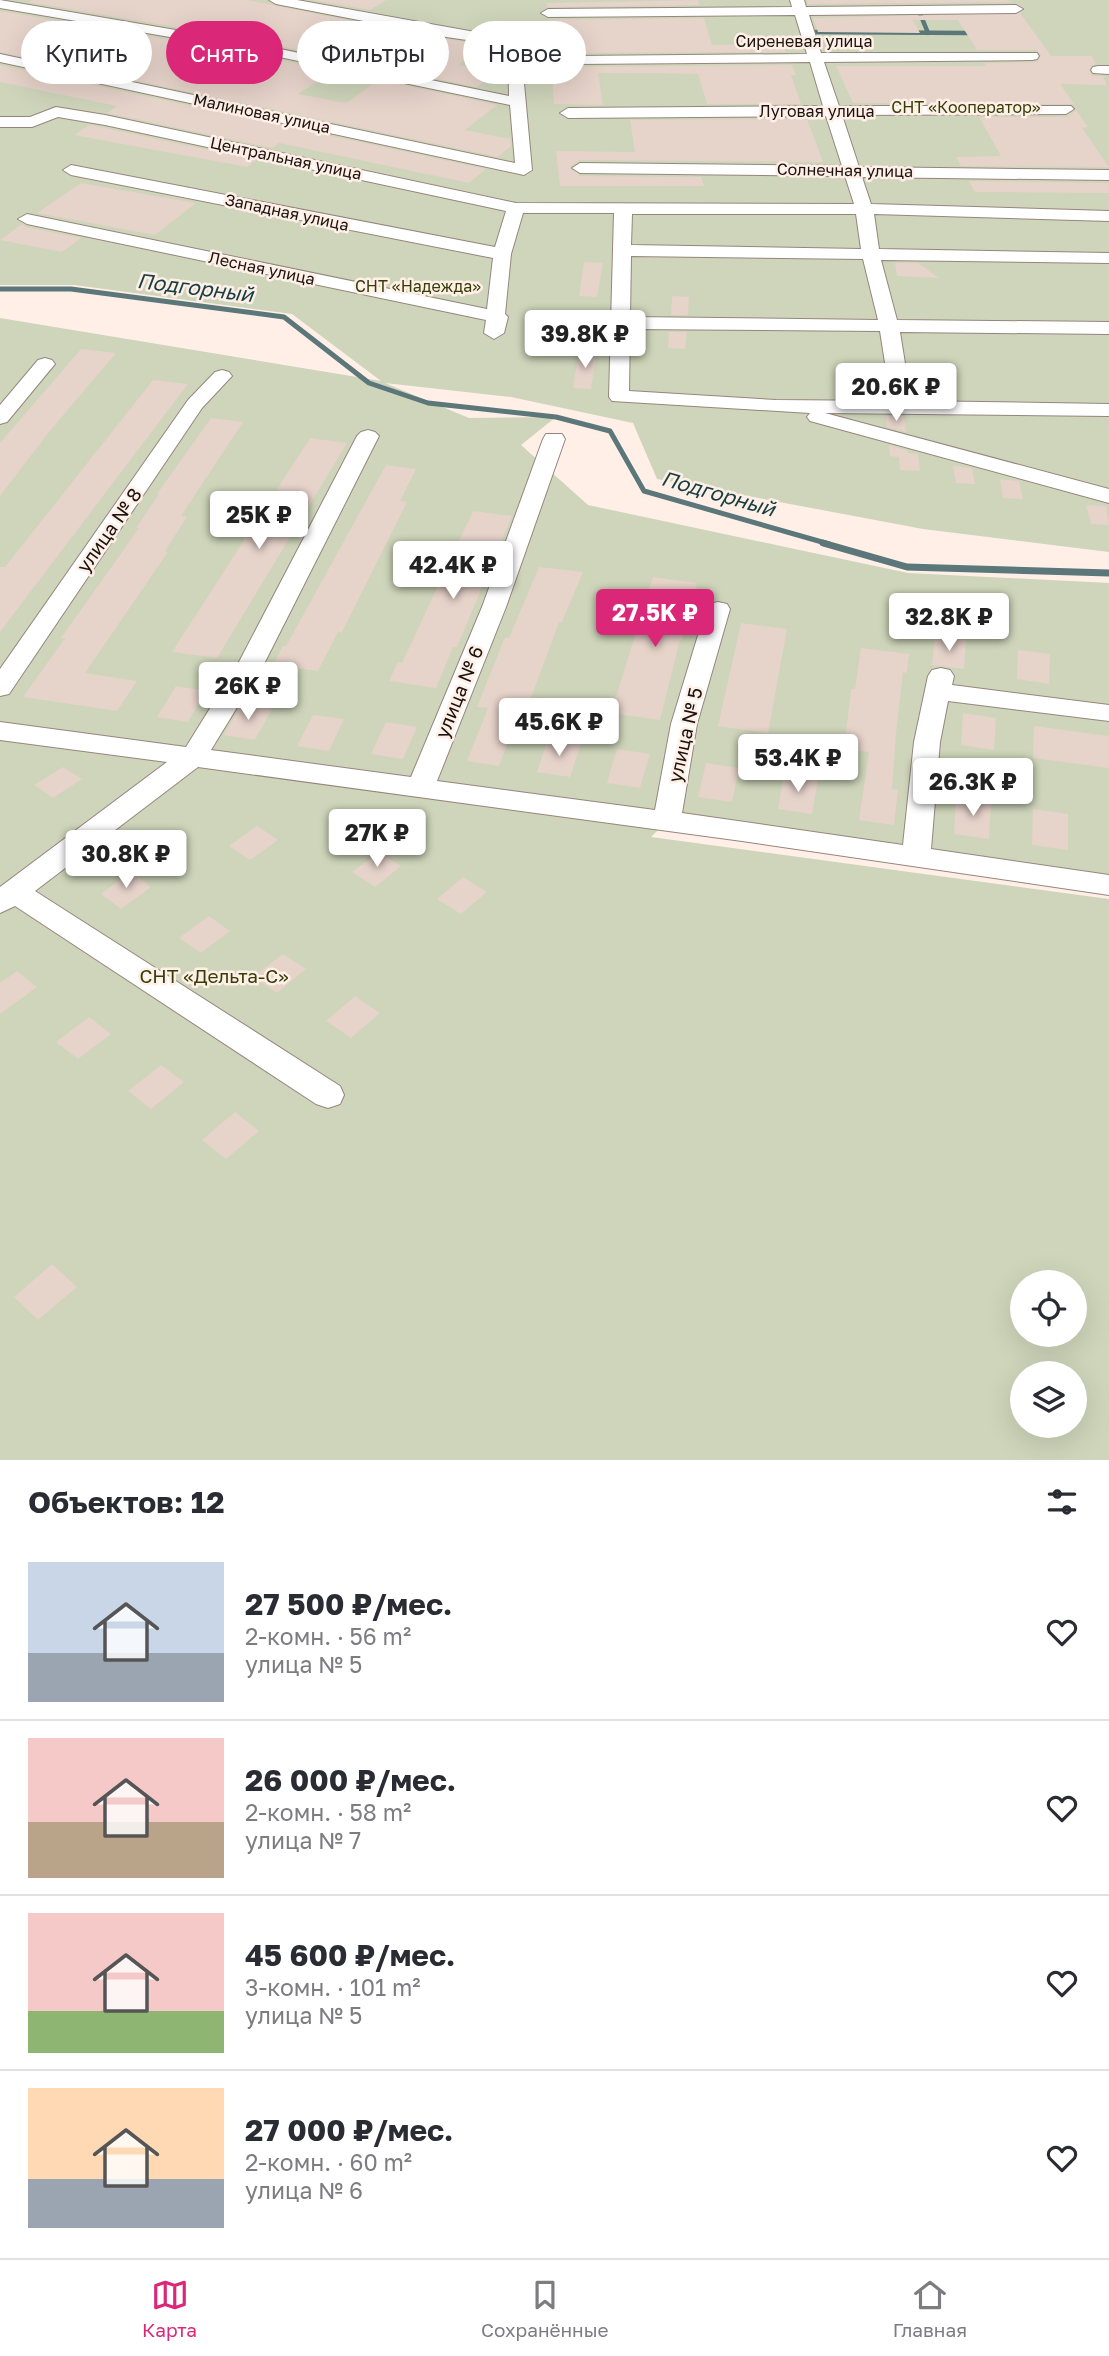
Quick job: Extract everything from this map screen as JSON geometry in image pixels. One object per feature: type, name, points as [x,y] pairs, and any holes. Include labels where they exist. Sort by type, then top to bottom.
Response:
[{"type":"street","points":[[276,0],[446,33],[515,43],[517,102],[524,170]]},
{"type":"street","points":[[0,4],[246,47],[517,102]]},
{"type":"street","points":[[799,5],[864,209],[871,254],[889,326],[902,408]]},
{"type":"street","points":[[548,13],[799,5],[1016,9]]},
{"type":"street","name":"Сиреневая улица","points":[[586,60],[1032,56]]},
{"type":"street","name":"Малиновая улица","points":[[0,58],[524,170]]},
{"type":"street","name":"Луговая улица","points":[[568,113],[1066,109]]},
{"type":"street","points":[[0,122],[32,122],[56,112]]},
{"type":"street","name":"Центральная улица","points":[[56,112],[105,120],[516,208]]},
{"type":"street","name":"Солнечная улица","points":[[580,168],[1109,175]]},
{"type":"street","name":"Западная улица","points":[[71,170],[502,254]]},
{"type":"street","points":[[502,254],[516,208],[864,209],[1108,219]]},
{"type":"street","points":[[623,209],[620,397],[776,406],[1109,410]]},
{"type":"street","name":"Лесная улица","points":[[27,219],[496,325],[502,254]]},
{"type":"street","points":[[622,250],[1109,258]]},
{"type":"street","points":[[620,323],[1109,328]]},
{"type":"street","points":[[0,418],[45,364]]},
{"type":"street","name":"улица № 8","points":[[0,688],[195,404],[222,376]]},
{"type":"street","points":[[776,406],[1109,496]]},
{"type":"street","points":[[328,1095],[7,896],[194,757],[253,660],[368,436]]},
{"type":"street","name":"улица № 6","points":[[421,787],[494,607],[554,439]]},
{"type":"street","name":"улица № 5","points":[[667,821],[684,724],[718,609]]},
{"type":"street","points":[[916,855],[927,742],[940,684],[1109,713]]},
{"type":"street","points":[[0,731],[916,855],[1109,885]]},
{"type":"green space","points":[[0,0],[1109,0],[1109,552],[923,529],[657,479],[633,423],[511,397],[385,383],[469,418],[556,417],[521,445],[588,505],[908,573],[1109,583],[1109,885],[667,821],[651,837],[1109,899],[1109,1460],[0,1460],[0,318],[381,381],[292,314],[74,285],[0,285]]},
{"type":"building","points":[[248,0],[351,21],[297,21],[297,49],[283,47],[283,21],[166,21],[166,25],[28,2]]},
{"type":"building","points":[[312,0],[386,0],[370,10]]},
{"type":"building","points":[[698,0],[700,5],[547,7],[546,3]]},
{"type":"building","points":[[807,0],[1007,0],[1013,2],[808,4]]},
{"type":"building","points":[[0,11],[59,21],[21,21],[21,56],[0,52]]},
{"type":"building","points":[[1020,13],[1051,56],[1092,56],[1096,64],[1091,66],[1089,71],[1093,76],[1103,76],[1107,85],[1060,84],[1074,104],[853,103],[836,66],[986,66],[985,63],[1038,62],[1041,55],[1037,50],[977,50],[958,20],[913,20],[920,33],[818,32],[813,18]]},
{"type":"building","points":[[704,18],[712,45],[783,44],[786,52],[586,53],[586,21],[548,20]]},
{"type":"building","points":[[152,37],[166,39],[166,84],[283,84],[283,61],[297,64],[297,84],[313,84],[298,94],[346,103],[373,84],[398,84],[497,105],[465,130],[510,139],[511,146],[498,157],[152,84]]},
{"type":"building","points":[[449,39],[463,42],[463,61],[458,65],[463,66],[463,84],[481,84],[477,87],[449,81]]},
{"type":"building","points":[[0,65],[21,69],[21,84],[89,84],[486,169],[469,183],[279,143],[272,148],[107,113],[117,106],[0,82]]},
{"type":"building","points":[[792,65],[796,75],[791,75],[801,104],[707,104],[698,74],[598,73],[603,105],[554,104],[553,84],[586,84],[586,67]]},
{"type":"building","points":[[1076,110],[1088,127],[1082,128],[1109,167],[961,166],[956,157],[1001,156],[979,117],[1066,117]]},
{"type":"building","points":[[807,119],[823,162],[580,160],[570,167],[580,176],[701,177],[704,186],[560,186],[556,151],[635,152],[630,120]]},
{"type":"building","points":[[89,125],[256,160],[247,167],[74,135]]},
{"type":"building","points":[[969,181],[1109,183],[1109,193],[979,192],[974,191]]},
{"type":"building","points":[[81,183],[196,203],[155,235],[37,213]]},
{"type":"building","points":[[22,224],[81,238],[62,252],[0,240]]},
{"type":"building","points":[[584,262],[603,263],[597,297],[579,296]]},
{"type":"building","points":[[895,263],[918,263],[939,278],[897,276]]},
{"type":"building","points":[[672,296],[689,297],[688,315],[671,315]]},
{"type":"building","points":[[669,332],[687,332],[685,349],[668,348]]},
{"type":"building","points":[[81,349],[116,353],[49,432],[0,496],[0,443]]},
{"type":"building","points":[[579,350],[597,351],[591,389],[573,388]]},
{"type":"building","points":[[153,380],[188,384],[0,632],[0,567],[5,567]]},
{"type":"building","points":[[886,416],[904,416],[906,432],[887,427]]},
{"type":"building","points":[[211,418],[243,422],[181,516],[187,517],[165,551],[168,552],[85,673],[137,681],[117,711],[23,697],[139,528],[136,528],[157,494]]},
{"type":"building","points":[[310,438],[347,443],[217,658],[172,652]]},
{"type":"building","points":[[889,445],[918,454],[920,471],[900,470],[899,457],[890,456]]},
{"type":"building","points":[[386,465],[416,469],[400,501],[407,502],[342,632],[338,632],[318,671],[273,665],[283,646],[286,646]]},
{"type":"building","points":[[953,466],[972,468],[975,484],[956,483]]},
{"type":"building","points":[[1000,479],[1019,481],[1023,499],[1003,498]]},
{"type":"building","points":[[1086,505],[1106,506],[1109,525],[1091,524]]},
{"type":"building","points":[[473,511],[512,516],[457,647],[453,647],[436,688],[389,681],[398,662],[402,663]]},
{"type":"building","points":[[539,567],[583,572],[562,622],[559,622],[525,714],[519,713],[499,766],[467,761],[488,708],[477,707],[505,637],[509,638]]},
{"type":"building","points":[[653,577],[697,583],[660,720],[611,713]]},
{"type":"building","points":[[741,623],[787,629],[768,733],[718,726]]},
{"type":"building","points":[[935,636],[966,640],[964,669],[932,665]]},
{"type":"building","points":[[861,648],[909,654],[907,673],[903,672],[896,734],[892,789],[898,790],[894,825],[859,820],[869,752],[844,749],[851,689],[855,689]]},
{"type":"building","points":[[1018,650],[1050,654],[1049,684],[1017,679]]},
{"type":"building","points":[[176,686],[206,691],[188,722],[157,717]]},
{"type":"building","points":[[242,704],[272,709],[255,740],[224,735]]},
{"type":"building","points":[[963,713],[996,718],[994,750],[961,745]]},
{"type":"building","points":[[313,715],[344,719],[329,751],[297,746]]},
{"type":"building","points":[[386,722],[417,727],[403,759],[371,754]]},
{"type":"building","points":[[1034,726],[1109,736],[1109,768],[1033,758]]},
{"type":"building","points":[[548,739],[581,744],[570,777],[537,772]]},
{"type":"building","points":[[617,749],[650,754],[640,788],[607,783]]},
{"type":"building","points":[[706,763],[739,768],[732,802],[698,797]]},
{"type":"building","points":[[63,767],[82,779],[53,798],[34,785]]},
{"type":"building","points":[[784,774],[818,779],[812,814],[778,809]]},
{"type":"building","points":[[956,798],[991,803],[989,839],[954,834]]},
{"type":"building","points":[[1033,809],[1068,814],[1068,850],[1032,845]]},
{"type":"building","points":[[257,826],[278,840],[250,860],[229,846]]},
{"type":"building","points":[[379,852],[401,866],[375,887],[352,872]]},
{"type":"building","points":[[131,872],[151,887],[121,909],[101,894]]},
{"type":"building","points":[[463,877],[487,892],[461,914],[437,899]]},
{"type":"building","points":[[209,916],[230,931],[201,953],[179,938]]},
{"type":"building","points":[[283,954],[306,969],[277,993],[253,977]]},
{"type":"building","points":[[17,971],[37,987],[0,1014],[0,983]]},
{"type":"building","points":[[355,996],[380,1013],[351,1038],[326,1021]]},
{"type":"building","points":[[89,1017],[111,1034],[78,1059],[56,1042]]},
{"type":"building","points":[[161,1065],[184,1082],[151,1109],[128,1091]]},
{"type":"building","points":[[235,1112],[259,1131],[226,1159],[202,1140]]},
{"type":"building","points":[[52,1264],[77,1287],[38,1320],[14,1297]]},
{"type":"waterway","points":[[919,11],[928,33]]},
{"type":"waterway","points":[[812,32],[928,33]]},
{"type":"waterway","points":[[928,33],[969,33]]},
{"type":"waterway","name":"Подгорный","points":[[0,289],[71,289],[284,317],[369,383],[428,403],[556,417],[610,431],[644,491],[829,544]]},
{"type":"waterway","name":"Подгорный","points":[[823,543],[907,567],[1109,573]]},
{"type":"park label","name":"СНТ «Кооператор»","points":[[966,107]]},
{"type":"park label","name":"СНТ «Надежда»","points":[[418,286]]},
{"type":"park label","name":"СНТ «Дельта-С»","points":[[214,976]]}]
